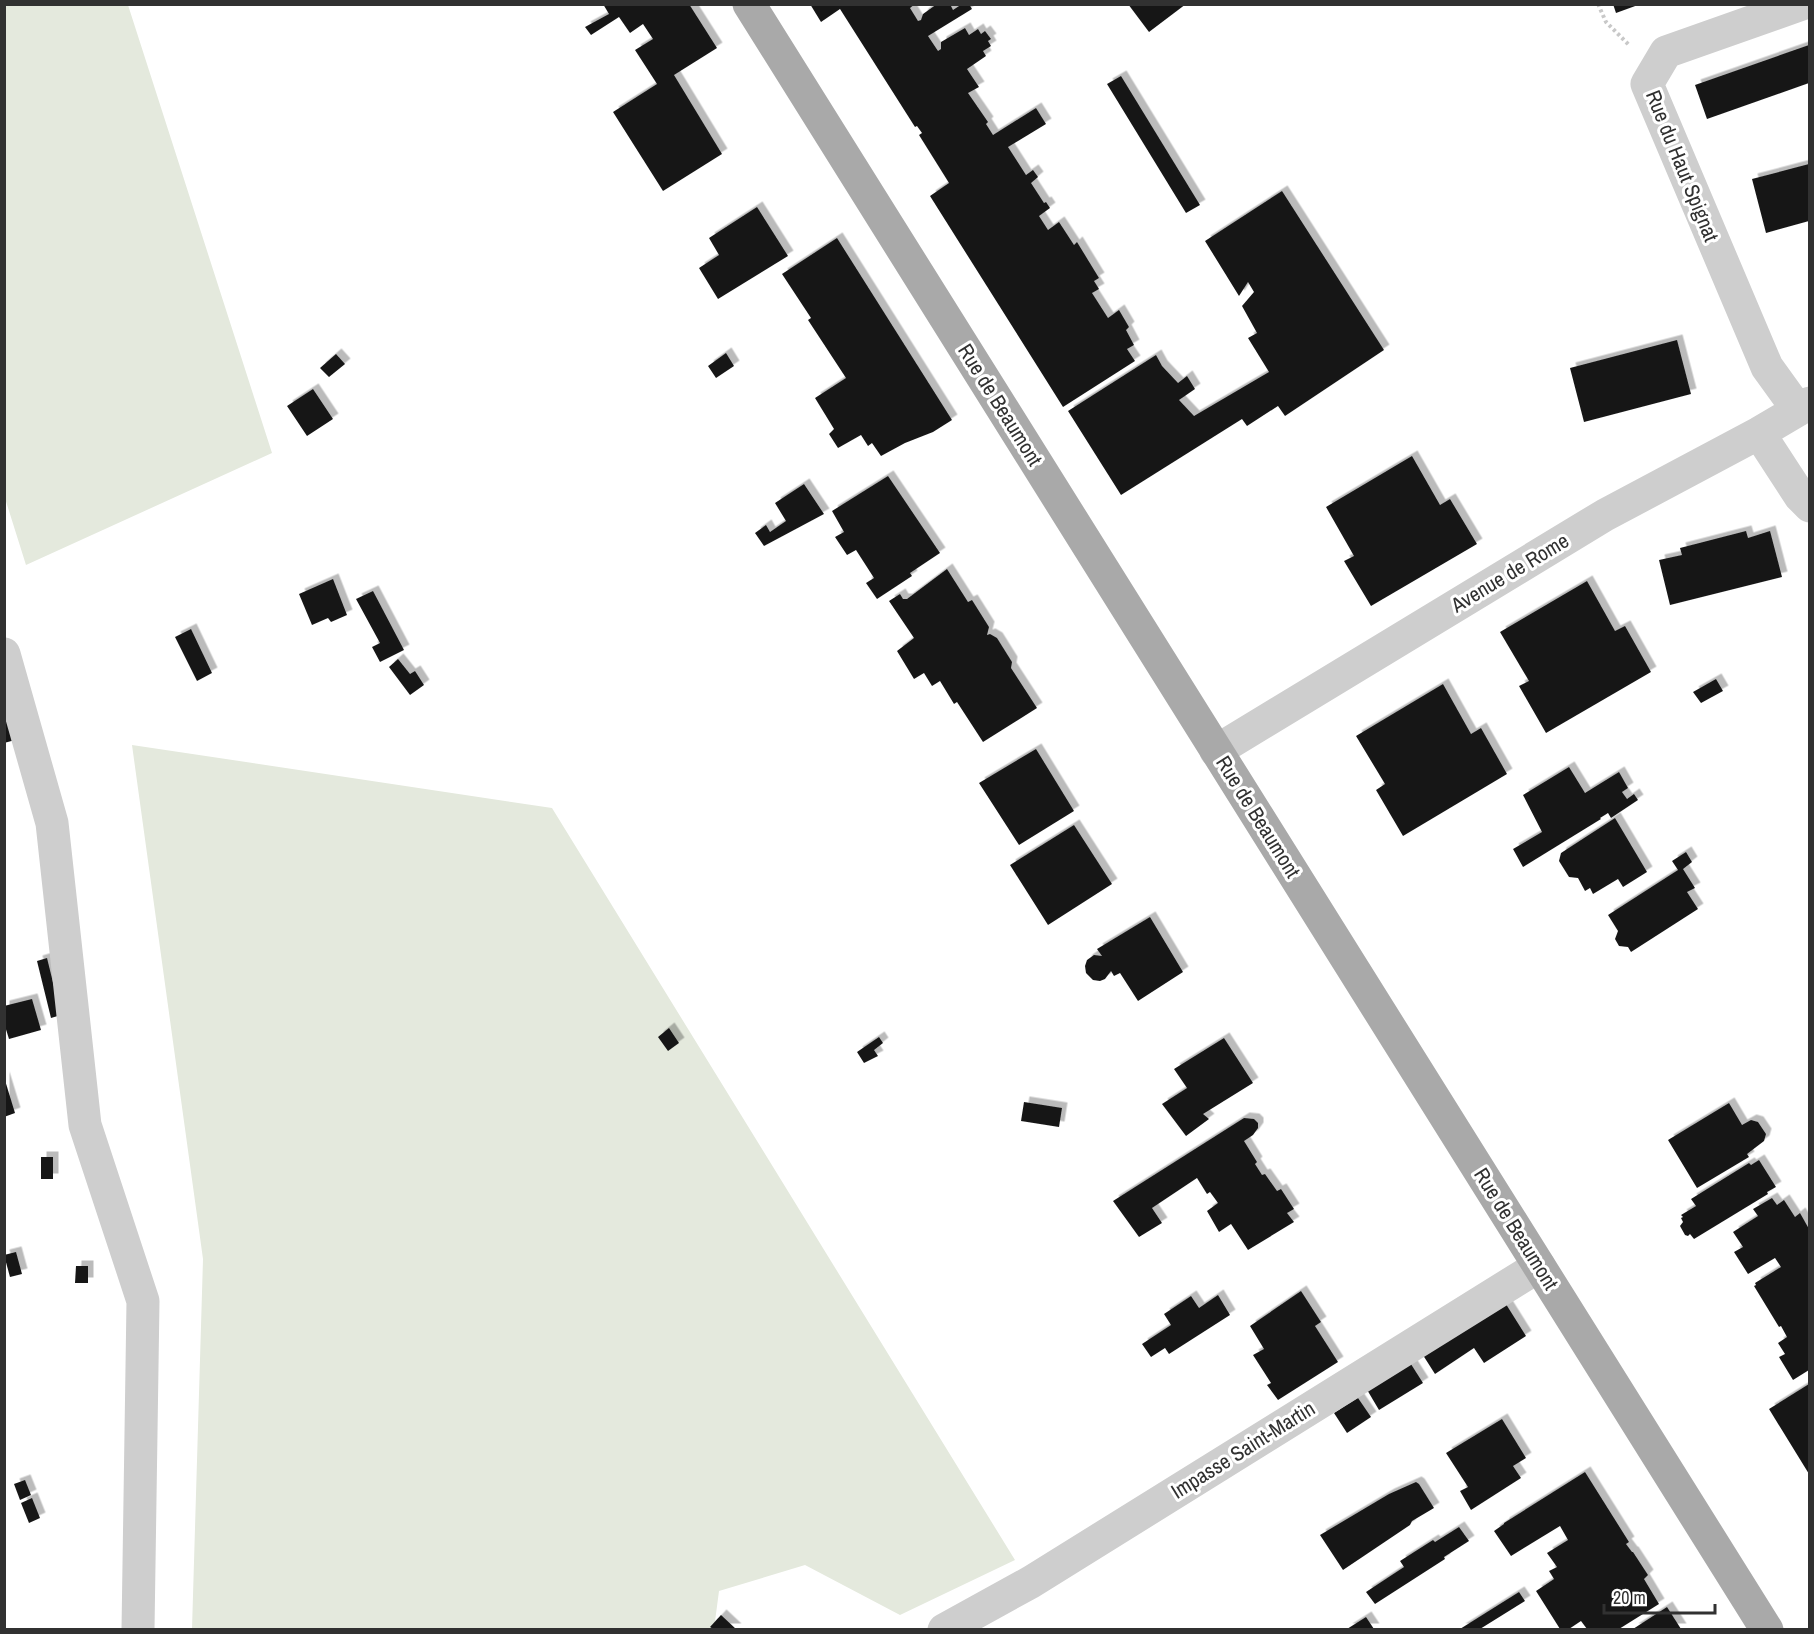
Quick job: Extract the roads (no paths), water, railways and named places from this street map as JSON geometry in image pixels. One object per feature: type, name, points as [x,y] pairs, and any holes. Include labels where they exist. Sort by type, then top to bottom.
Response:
[{"type":"main road","name":"Rue de Beaumont","points":[[749,4],[1767,1629]]},
{"type":"street","name":"Rue du Haut Spignat","points":[[1802,4],[1666,52],[1647,84],[1767,367],[1804,407]]},
{"type":"street","name":"Avenue de Rome","points":[[1216,751],[1605,515],[1804,407]]},
{"type":"street","points":[[1759,433],[1809,506]]},
{"type":"street","points":[[4,654],[52,823],[85,1125],[143,1301],[138,1629]]},
{"type":"street","name":"Impasse Saint-Martin","points":[[944,1629],[1031,1582],[1539,1266]]}]
